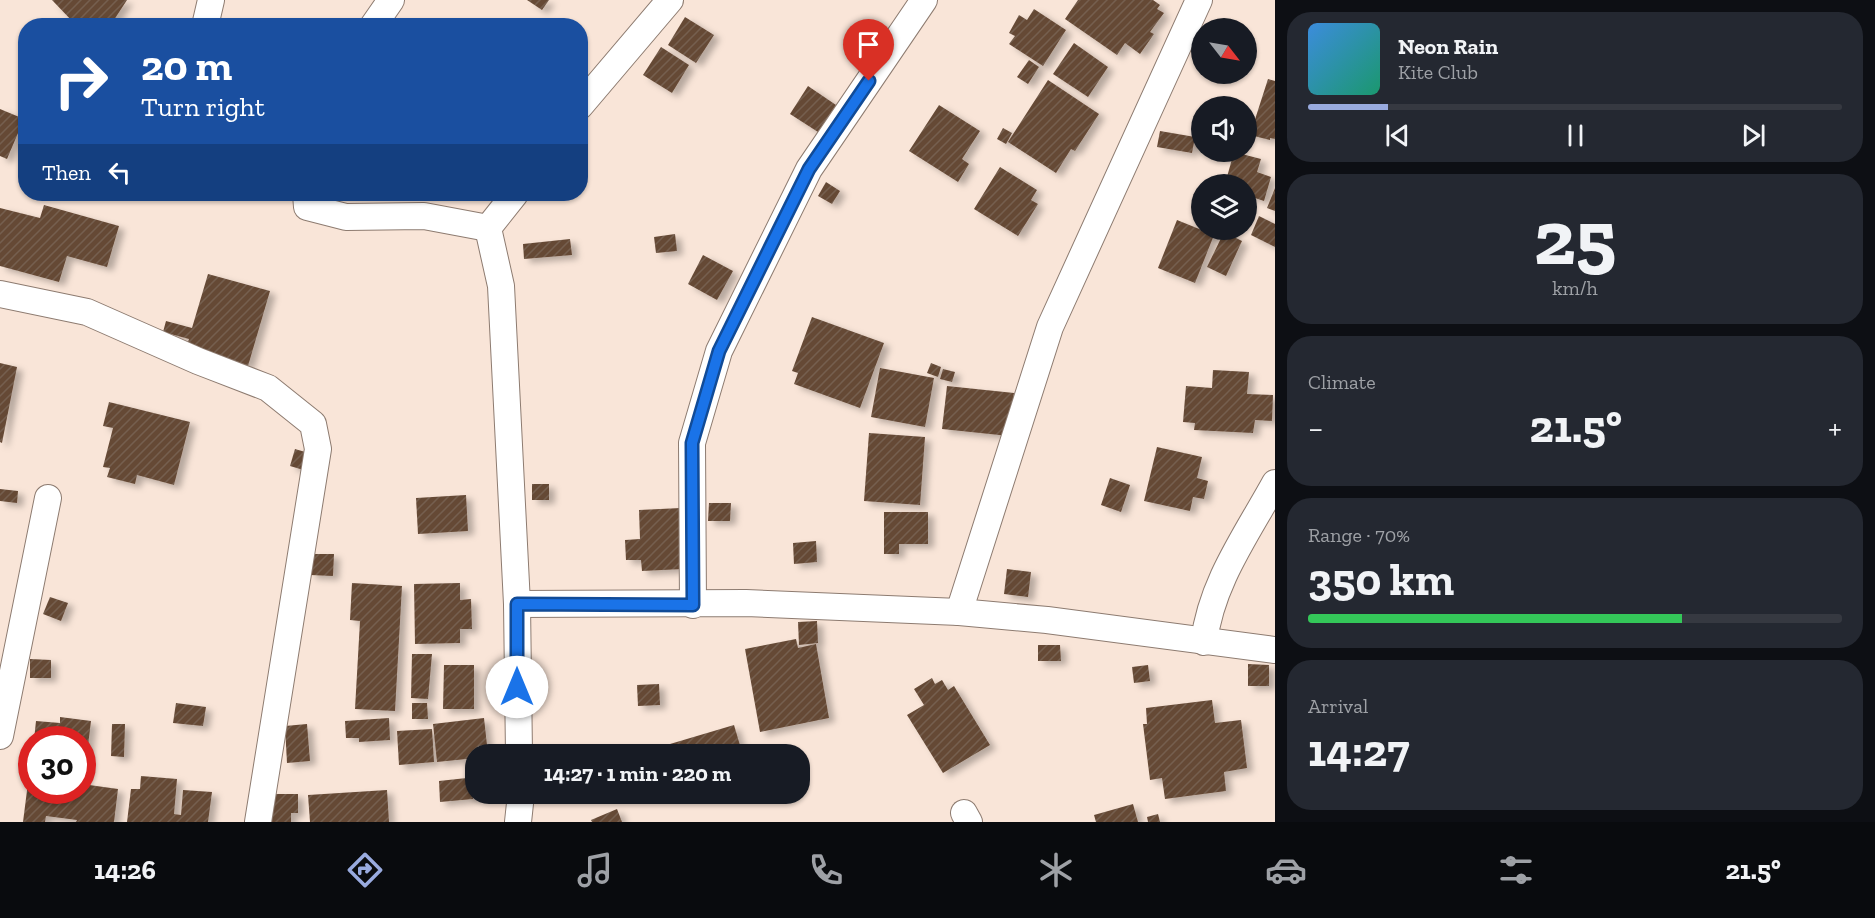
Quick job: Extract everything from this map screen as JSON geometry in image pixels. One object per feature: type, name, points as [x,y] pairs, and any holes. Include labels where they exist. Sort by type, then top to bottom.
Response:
[{"type":"street","points":[[207,18],[211,0]]},
{"type":"street","points":[[379,18],[392,0]]},
{"type":"street","points":[[588,97],[670,0]]},
{"type":"street","points":[[693,605],[692,443],[719,351],[809,169],[924,0]]},
{"type":"street","points":[[959,612],[1050,327],[1200,0]]},
{"type":"street","points":[[307,201],[307,207],[346,217],[424,216],[488,228]]},
{"type":"street","points":[[488,228],[509,201]]},
{"type":"street","points":[[488,228],[501,285],[517,604],[519,744]]},
{"type":"street","points":[[0,294],[87,312],[268,388],[313,424],[318,449],[258,822]]},
{"type":"street","points":[[1204,642],[1207,615],[1216,591],[1275,483]]},
{"type":"street","points":[[0,736],[48,498]]},
{"type":"street","points":[[517,604],[746,603],[959,612],[1047,620],[1275,650]]},
{"type":"street","points":[[518,822],[520,804]]},
{"type":"building","points":[[52,0],[127,0],[115,18],[69,18]]},
{"type":"building","points":[[527,0],[549,0],[542,10]]},
{"type":"building","points":[[1078,0],[1153,0],[1160,5],[1157,9],[1164,13],[1150,32],[1154,34],[1140,54],[1125,43],[1117,55],[1065,19]]},
{"type":"building","points":[[1034,9],[1066,30],[1043,66],[1009,44],[1015,36],[1009,33],[1019,15],[1027,20]]},
{"type":"building","points":[[685,17],[714,35],[696,63],[668,45]]},
{"type":"building","points":[[1074,43],[1108,67],[1088,97],[1053,74]]},
{"type":"building","points":[[661,47],[689,65],[672,93],[643,75]]},
{"type":"building","points":[[1029,60],[1039,67],[1028,84],[1017,77]]},
{"type":"building","points":[[1268,79],[1275,81],[1275,139],[1257,137],[1257,113]]},
{"type":"building","points":[[1048,80],[1099,114],[1075,151],[1071,149],[1056,173],[1008,142]]},
{"type":"building","points":[[808,86],[836,105],[818,132],[790,114]]},
{"type":"building","points":[[939,105],[980,131],[962,159],[969,164],[958,182],[909,151]]},
{"type":"building","points":[[0,109],[18,116],[18,133],[7,159],[0,156]]},
{"type":"building","points":[[1003,128],[1012,133],[1006,144],[997,139]]},
{"type":"building","points":[[1160,131],[1191,136],[1191,153],[1157,147]]},
{"type":"building","points":[[1257,158],[1261,159],[1257,172],[1271,177],[1264,201],[1257,199],[1257,174],[1228,174],[1231,162],[1257,162]]},
{"type":"building","points":[[1000,167],[1037,190],[1031,200],[1038,204],[1018,236],[974,209]]},
{"type":"building","points":[[826,182],[840,191],[832,204],[818,196]]},
{"type":"building","points":[[1275,188],[1275,211],[1267,208]]},
{"type":"building","points":[[44,205],[119,226],[107,267],[67,256],[59,282],[0,266],[0,208],[40,218]]},
{"type":"building","points":[[1259,216],[1275,224],[1275,247],[1257,238]]},
{"type":"building","points":[[1177,220],[1191,226],[1191,240],[1212,240],[1195,283],[1158,268]]},
{"type":"building","points":[[675,234],[677,251],[656,253],[654,237]]},
{"type":"building","points":[[570,239],[572,255],[524,259],[523,244]]},
{"type":"building","points":[[1220,240],[1242,241],[1226,276],[1207,267]]},
{"type":"building","points":[[703,255],[733,271],[717,300],[688,284]]},
{"type":"building","points":[[208,274],[270,291],[248,366],[186,348],[189,339],[163,332],[166,321],[192,328]]},
{"type":"building","points":[[812,317],[884,343],[860,408],[794,384],[798,373],[792,371]]},
{"type":"building","points":[[0,363],[17,367],[2,443],[0,442]]},
{"type":"building","points":[[931,363],[941,367],[938,377],[927,373]]},
{"type":"building","points":[[880,368],[934,378],[925,427],[871,417]]},
{"type":"building","points":[[943,369],[955,372],[952,382],[940,379]]},
{"type":"building","points":[[1213,370],[1249,372],[1247,394],[1273,395],[1272,421],[1255,420],[1253,433],[1194,430],[1195,423],[1183,422],[1186,386],[1212,388]]},
{"type":"building","points":[[947,386],[1014,393],[1009,436],[942,429]]},
{"type":"building","points":[[109,402],[190,422],[174,485],[137,475],[135,484],[107,477],[110,468],[103,467],[113,428],[103,426]]},
{"type":"building","points":[[869,433],[925,437],[920,505],[864,501]]},
{"type":"building","points":[[1157,447],[1202,457],[1197,478],[1208,481],[1204,499],[1193,497],[1190,511],[1144,501]]},
{"type":"building","points":[[295,449],[312,454],[307,471],[290,466]]},
{"type":"building","points":[[1110,478],[1130,485],[1121,512],[1101,505]]},
{"type":"building","points":[[532,484],[549,484],[549,500],[532,500]]},
{"type":"building","points":[[0,489],[18,491],[17,503],[0,501]]},
{"type":"building","points":[[466,495],[468,531],[418,534],[416,498]]},
{"type":"building","points":[[709,503],[731,503],[730,521],[708,521]]},
{"type":"building","points":[[681,508],[683,569],[642,571],[641,560],[626,560],[625,540],[640,539],[639,510]]},
{"type":"building","points":[[884,512],[928,512],[928,544],[899,544],[899,554],[884,554]]},
{"type":"building","points":[[816,541],[817,562],[794,564],[793,543]]},
{"type":"building","points":[[310,554],[334,554],[333,576],[310,575]]},
{"type":"building","points":[[1007,569],[1031,572],[1028,597],[1004,594]]},
{"type":"building","points":[[352,583],[402,586],[395,711],[355,709],[360,621],[350,620]]},
{"type":"building","points":[[460,583],[460,600],[471,599],[472,629],[460,629],[460,643],[415,644],[414,584]]},
{"type":"building","points":[[50,597],[68,603],[61,621],[43,614]]},
{"type":"building","points":[[817,621],[818,643],[799,645],[798,622]]},
{"type":"building","points":[[796,639],[798,648],[816,644],[829,718],[760,732],[745,649]]},
{"type":"building","points":[[1038,645],[1060,645],[1061,661],[1038,661]]},
{"type":"building","points":[[412,654],[432,654],[428,699],[411,698]]},
{"type":"building","points":[[30,659],[51,660],[51,678],[30,678]]},
{"type":"building","points":[[1248,664],[1269,665],[1269,686],[1248,686]]},
{"type":"building","points":[[444,665],[474,665],[474,709],[443,709]]},
{"type":"building","points":[[1148,665],[1150,681],[1134,683],[1132,667]]},
{"type":"building","points":[[932,678],[935,684],[942,680],[948,690],[954,686],[990,745],[943,773],[907,715],[924,705],[914,689]]},
{"type":"building","points":[[659,684],[660,705],[638,706],[637,685]]},
{"type":"building","points":[[1212,700],[1215,723],[1241,720],[1247,768],[1224,772],[1226,791],[1165,799],[1162,778],[1150,780],[1143,724],[1147,724],[1146,708]]},
{"type":"building","points":[[176,703],[206,707],[203,726],[173,723]]},
{"type":"building","points":[[412,703],[427,703],[428,719],[412,719]]},
{"type":"building","points":[[60,717],[91,721],[90,726],[35,726],[36,721],[60,723]]},
{"type":"building","points":[[389,718],[390,740],[359,742],[359,738],[346,738],[345,721]]},
{"type":"building","points":[[484,718],[487,744],[465,744],[465,759],[437,762],[433,724]]},
{"type":"building","points":[[112,724],[125,724],[124,757],[111,756]]},
{"type":"building","points":[[307,724],[310,761],[287,763],[285,726]]},
{"type":"building","points":[[734,725],[740,744],[670,744]]},
{"type":"building","points":[[432,729],[434,762],[399,765],[397,731]]},
{"type":"building","points":[[141,776],[177,779],[174,814],[181,815],[183,790],[212,792],[208,822],[127,822],[131,789],[140,789]]},
{"type":"building","points":[[465,778],[465,800],[440,802],[439,781]]},
{"type":"building","points":[[96,786],[118,789],[114,822],[76,822],[77,820],[46,816],[45,822],[23,822],[25,804],[96,804]]},
{"type":"building","points":[[387,790],[389,822],[310,822],[308,795]]},
{"type":"building","points":[[269,794],[298,794],[298,813],[291,813],[291,822],[269,822]]},
{"type":"building","points":[[1133,804],[1138,822],[1096,822],[1094,815]]},
{"type":"building","points":[[617,809],[622,822],[592,822],[591,820]]},
{"type":"building","points":[[1158,814],[1160,822],[1148,822],[1147,817]]},
{"type":"route","points":[[517,687],[517,604],[693,605],[692,443],[719,351],[809,169],[869,81]]}]
